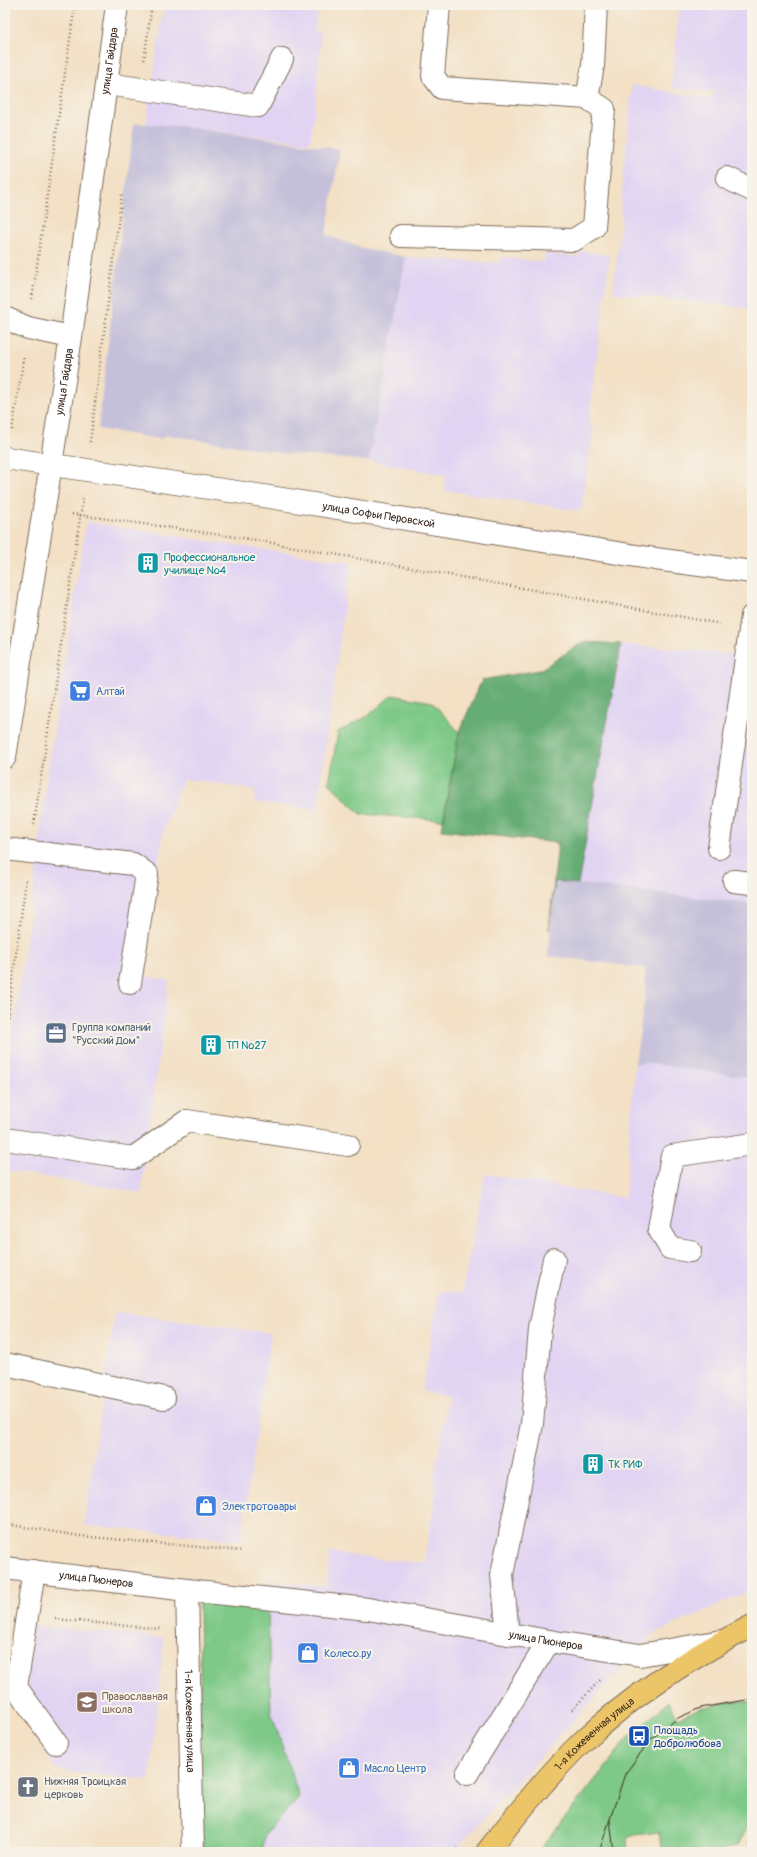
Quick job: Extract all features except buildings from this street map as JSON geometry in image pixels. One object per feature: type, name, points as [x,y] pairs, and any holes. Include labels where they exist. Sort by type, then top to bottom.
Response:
[{"type":"main road","name":"1-я Кожевенная улица","points":[[487,1852],[520,1810],[582,1742],[648,1687],[724,1640],[752,1626]]},
{"type":"main road","name":"1-я Кожевенная улица","points":[[724,1640],[752,1631]]},
{"type":"street","name":"улица Гайдара","points":[[5,757],[71,337],[117,5]]},
{"type":"street","points":[[401,236],[574,240],[594,227],[604,109],[587,98],[442,88],[433,76],[439,5]]},
{"type":"street","points":[[587,98],[593,66],[596,5]]},
{"type":"street","points":[[107,84],[258,106],[282,59]]},
{"type":"street","points":[[727,178],[752,190]]},
{"type":"street","points":[[5,318],[28,328],[71,337]]},
{"type":"street","name":"улица Софьи Перовской","points":[[7,458],[257,495],[655,559],[752,572]]},
{"type":"street","points":[[719,848],[751,622]]},
{"type":"street","points":[[5,849],[133,864],[147,874],[130,983]]},
{"type":"street","points":[[5,1139],[133,1158],[187,1121],[348,1145]]},
{"type":"street","points":[[690,1251],[670,1248],[659,1229],[672,1156],[752,1144]]},
{"type":"street","points":[[508,1634],[502,1575],[532,1424],[540,1329],[554,1259]]},
{"type":"street","points":[[5,1364],[164,1398]]},
{"type":"street","name":"улица Пионеров","points":[[5,1568],[188,1590],[368,1609],[549,1641],[640,1655],[724,1640]]},
{"type":"street","points":[[34,1571],[16,1687],[56,1743]]},
{"type":"street","name":"1-я Кожевенная улица","points":[[188,1590],[193,1852]]},
{"type":"street","points":[[467,1774],[549,1641]]},
{"type":"path","points":[[7,458],[28,328],[75,5]]},
{"type":"path","points":[[140,89],[152,5]]},
{"type":"path","points":[[5,1036],[30,852],[80,515],[122,189]]},
{"type":"path","points":[[44,509],[250,539],[751,622]]},
{"type":"path","points":[[5,1524],[80,1536],[242,1551]]},
{"type":"path","points":[[27,1616],[188,1632]]},
{"type":"path","points":[[750,1845],[752,1841]]},
{"type":"shaded area","points":[[164,5],[318,5],[315,31],[321,33],[316,102],[310,143],[178,126],[146,124]]},
{"type":"shaded area","points":[[679,5],[752,5],[752,309],[613,293],[622,212],[620,211],[632,85],[711,99],[715,92],[672,88]]},
{"type":"shaded area","points":[[134,123],[178,126],[340,149],[326,235],[364,249],[406,257],[369,461],[289,454],[168,435],[160,439],[98,429]]},
{"type":"shaded area","points":[[579,251],[610,255],[588,425],[593,426],[593,431],[581,511],[444,490],[446,475],[369,461],[406,257],[499,263],[500,257],[544,262],[545,253],[578,257]]},
{"type":"shaded area","points":[[86,522],[352,562],[346,594],[317,810],[254,802],[255,790],[183,779],[163,833],[140,976],[169,980],[141,1193],[5,1170],[5,1087],[35,879],[47,774]]},
{"type":"shaded area","points":[[621,644],[752,656],[752,904],[578,884]]},
{"type":"shaded area","points":[[555,881],[752,904],[752,1078],[646,1063],[635,1064],[646,990],[645,968],[548,956]]},
{"type":"shaded area","points":[[646,1063],[752,1078],[752,1590],[653,1634],[464,1840],[455,1852],[262,1852],[265,1834],[299,1797],[271,1712],[268,1581],[327,1587],[329,1552],[375,1559],[424,1563],[435,1497],[434,1476],[448,1396],[422,1391],[439,1291],[462,1293],[485,1174],[625,1198],[635,1064]]},
{"type":"shaded area","points":[[115,1312],[271,1333],[241,1540],[84,1525]]},
{"type":"shaded area","name":"Православная школа","points":[[26,1625],[164,1638],[150,1780],[68,1772],[55,1769],[26,1717]]},
{"type":"green space","points":[[583,642],[621,644],[578,884],[555,881],[549,930],[558,843],[442,830],[459,732],[482,680],[540,670]]},
{"type":"green space","points":[[392,695],[432,702],[459,732],[443,820],[360,814],[329,783],[338,732],[368,716]]},
{"type":"green space","points":[[199,1602],[268,1611],[271,1712],[299,1797],[265,1834],[262,1852],[203,1852]]},
{"type":"green space","points":[[734,1701],[752,1702],[752,1818],[738,1845],[715,1852],[662,1852],[659,1832],[628,1836],[629,1852],[538,1852],[629,1737],[668,1702],[678,1718],[700,1708]]},
{"type":"tram line","points":[[599,1852],[625,1774],[651,1739],[678,1718],[700,1708],[752,1699]]},
{"type":"tram line","points":[[610,1820],[614,1852]]},
{"type":"place","name":"Профессиональное училище №4","points":[[148,563]]},
{"type":"place","name":"Алтай","points":[[80,691]]},
{"type":"place","name":"Группа компаний \"Русский Дом\"","points":[[56,1033]]},
{"type":"place","name":"ТП №27","points":[[211,1045]]},
{"type":"place","name":"ТК РИФ","points":[[593,1464]]},
{"type":"place","name":"Электротовары","points":[[206,1506]]},
{"type":"place","name":"Колесо.ру","points":[[308,1653]]},
{"type":"place","name":"Православная школа","points":[[87,1702]]},
{"type":"place","name":"Площадь Добролюбова","points":[[639,1736]]},
{"type":"place","name":"Масло Центр","points":[[349,1768]]},
{"type":"place","name":"Нижняя Троицкая церковь","points":[[28,1787]]}]
